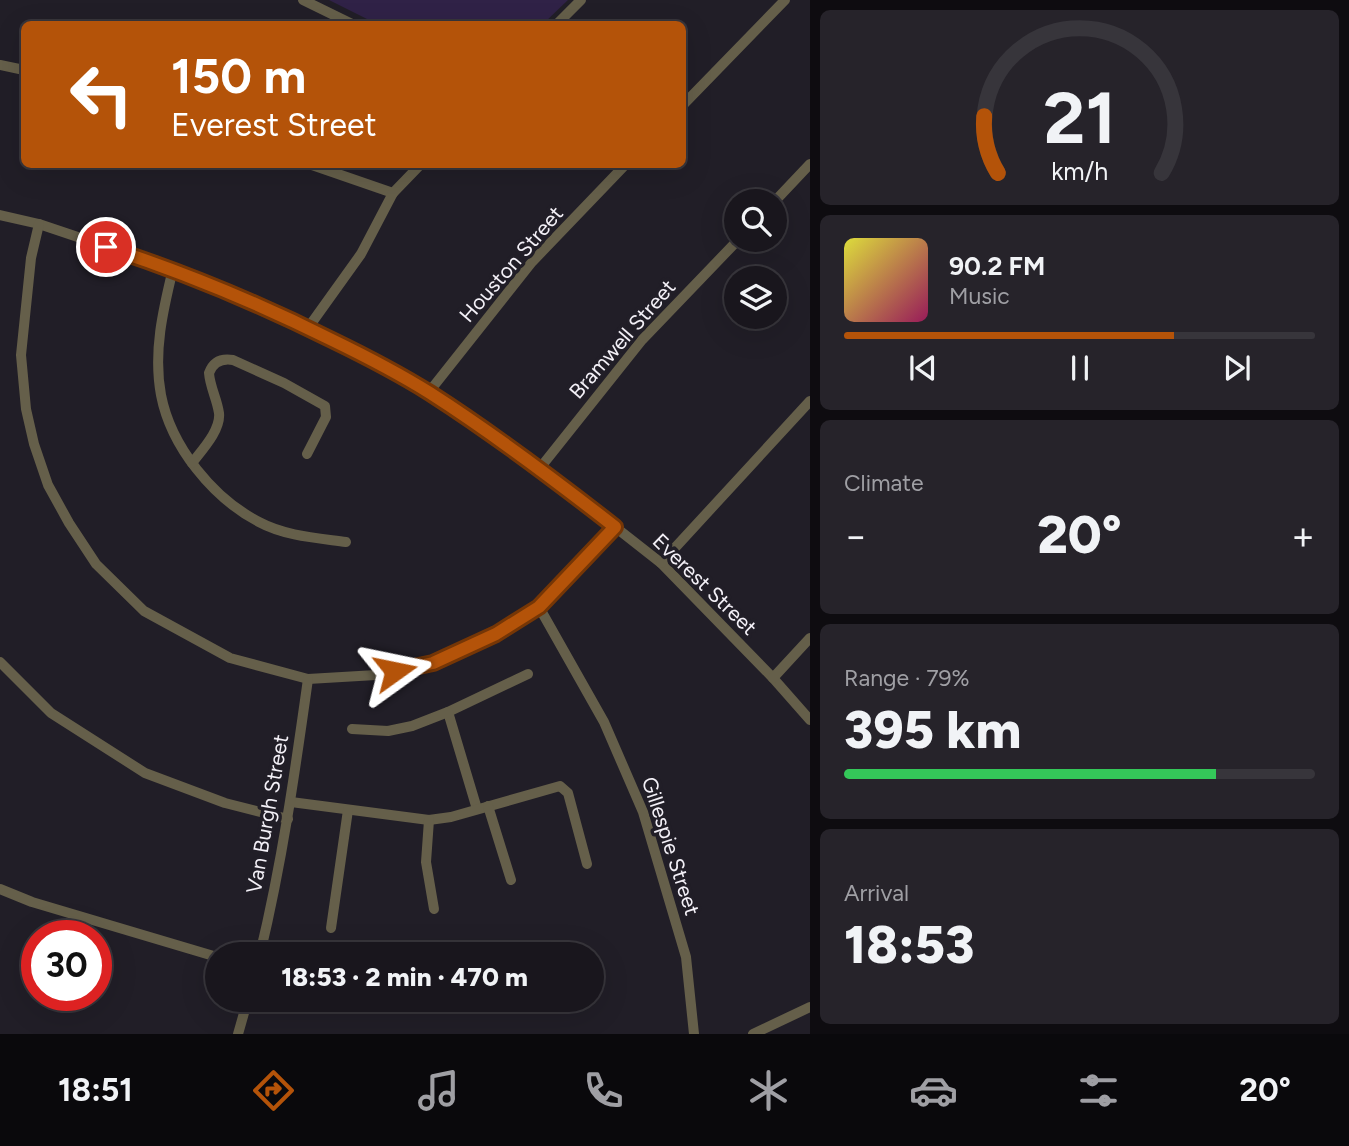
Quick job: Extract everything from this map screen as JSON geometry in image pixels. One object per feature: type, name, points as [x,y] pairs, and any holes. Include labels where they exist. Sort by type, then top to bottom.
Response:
[{"type":"street","points":[[303,0],[346,21]]},
{"type":"street","points":[[560,21],[581,0]]},
{"type":"street","points":[[686,102],[785,0]]},
{"type":"street","points":[[0,65],[21,70]]},
{"type":"street","points":[[786,189],[810,164]]},
{"type":"street","points":[[321,168],[393,193]]},
{"type":"street","points":[[308,328],[361,254],[393,193],[417,168]]},
{"type":"street","name":"Houston Street","points":[[429,392],[532,262],[622,168]]},
{"type":"street","name":"Everest Street","points":[[0,215],[39,224],[173,269],[308,328],[429,392],[540,468],[661,563],[774,678],[810,720]]},
{"type":"street","points":[[39,224],[31,258],[21,355],[26,409],[48,485],[96,564],[144,611],[230,658],[308,680],[376,675],[433,663],[496,634],[539,607],[615,527]]},
{"type":"street","name":"Bramwell Street","points":[[540,468],[642,340],[726,252]]},
{"type":"street","points":[[173,269],[160,325],[158,360],[161,395],[170,424],[192,463],[222,497],[259,523],[298,536],[346,542]]},
{"type":"street","points":[[192,463],[217,428],[219,412],[209,373],[213,365],[225,359],[284,383],[325,406],[326,417],[307,454]]},
{"type":"street","points":[[661,563],[810,401]]},
{"type":"street","name":"Gillespie Street","points":[[539,607],[604,722],[643,812],[685,957],[694,1034]]},
{"type":"street","points":[[774,678],[810,638]]},
{"type":"street","points":[[0,662],[51,713],[145,773],[225,803],[288,819]]},
{"type":"street","points":[[352,729],[388,731],[412,726],[449,712],[528,674]]},
{"type":"street","name":"Van Burgh Street","points":[[263,942],[291,802],[308,680]]},
{"type":"street","points":[[449,712],[477,809]]},
{"type":"street","points":[[291,802],[429,820],[556,786],[563,787],[568,793],[587,864]]},
{"type":"street","points":[[488,806],[511,880]]},
{"type":"street","points":[[331,928],[348,810]]},
{"type":"street","points":[[429,820],[426,862],[434,909]]},
{"type":"street","points":[[0,889],[32,902],[205,953]]},
{"type":"street","points":[[753,1034],[810,1008]]},
{"type":"street","points":[[238,1034],[244,1012]]},
{"type":"shaded area","points":[[329,0],[568,0],[546,21],[371,21]]},
{"type":"route","points":[[106,247],[173,269],[216,287],[382,365],[429,392],[540,468],[615,527],[539,607],[496,634],[433,663],[395,671]]}]
